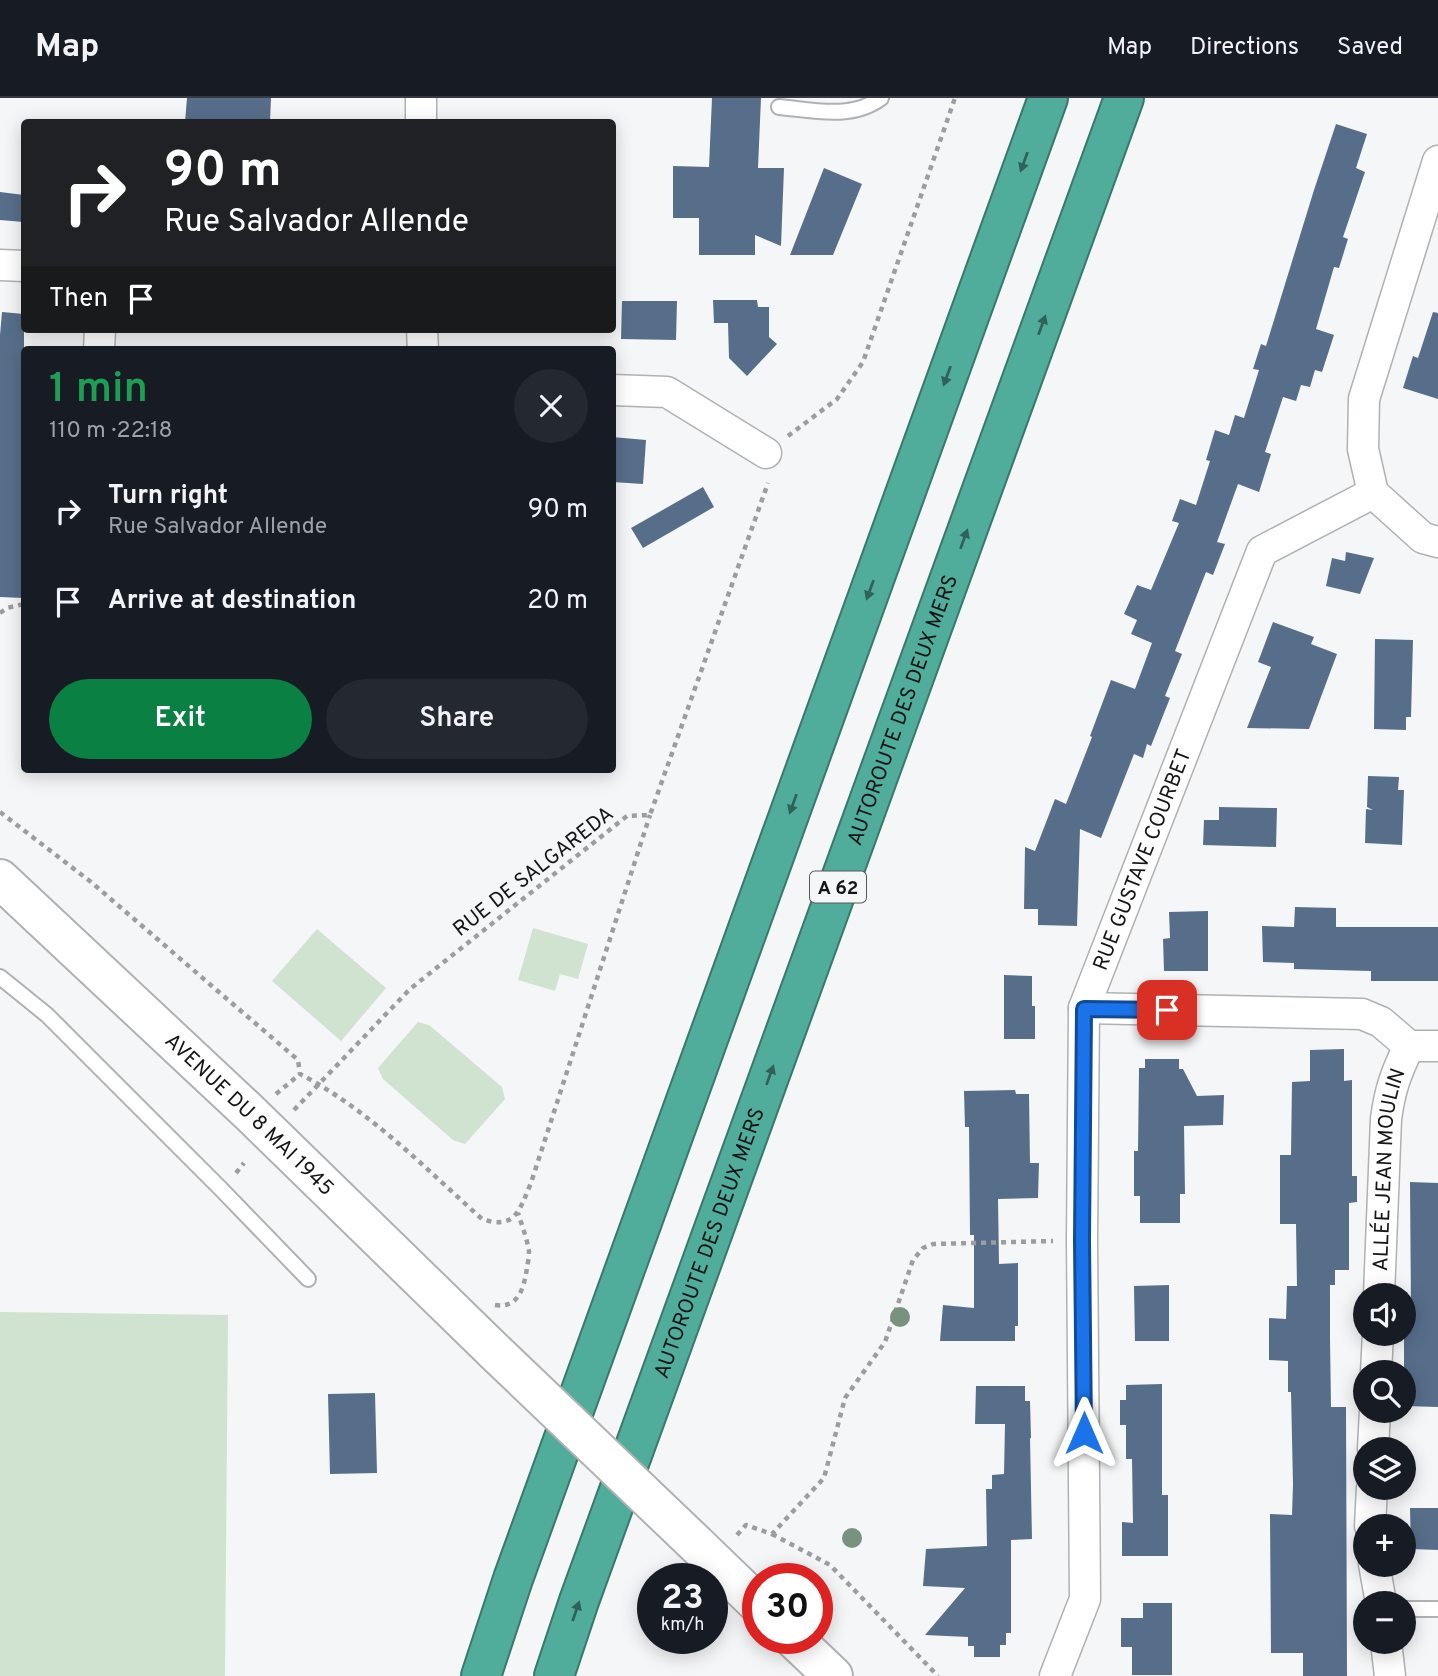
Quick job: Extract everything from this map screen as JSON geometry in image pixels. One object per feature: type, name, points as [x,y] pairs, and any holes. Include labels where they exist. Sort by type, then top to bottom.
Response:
[{"type":"highway","points":[[481,1676],[513,1579],[1048,98]]},
{"type":"highway","name":"AUTOROUTE DES DEUX MERS","points":[[554,1676],[1124,98]]},
{"type":"main road","name":"AVENUE DU 8 MAI 1945","points":[[0,879],[252,1115],[742,1589]]},
{"type":"main road","points":[[810,1654],[833,1676]]},
{"type":"street","points":[[421,98],[421,119]]},
{"type":"street","points":[[1438,161],[1364,399],[1363,449],[1373,493],[1423,538],[1438,542]]},
{"type":"street","points":[[0,265],[21,266]]},
{"type":"street","points":[[616,390],[667,392],[766,453]]},
{"type":"street","name":"RUE GUSTAVE COURBET","points":[[1055,1676],[1085,1599],[1082,1240],[1084,1009],[1262,551],[1373,493]]},
{"type":"street","points":[[1084,1009],[1362,1014],[1423,1046]]},
{"type":"street","name":"ALLÉE JEAN MOULIN","points":[[1379,1283],[1389,1097],[1394,1077],[1423,1046]]},
{"type":"street","points":[[1387,1654],[1390,1676]]},
{"type":"lane","points":[[779,107],[840,112],[865,108],[880,98]]},
{"type":"lane","points":[[0,977],[47,1015],[308,1279]]},
{"type":"lane","points":[[1416,1609],[1438,1609]]},
{"type":"path","points":[[0,812],[91,882],[298,1060],[300,1074],[320,1084],[385,1132],[482,1219],[495,1224],[508,1221],[518,1212],[531,1183],[650,815],[769,481],[766,453],[837,399],[863,362],[955,98]]},
{"type":"path","points":[[0,613],[21,605]]},
{"type":"path","name":"RUE DE SALGAREDA","points":[[289,1116],[410,989],[627,816],[650,815]]},
{"type":"path","points":[[451,1309],[474,1296],[499,1306],[511,1304],[520,1295],[529,1253],[518,1212]]},
{"type":"path","points":[[772,1534],[824,1478],[845,1398],[885,1342],[913,1260],[923,1248],[933,1244],[1082,1240]]},
{"type":"path","points":[[746,1525],[772,1534],[830,1565],[938,1676]]},
{"type":"green space","points":[[533,928],[588,944],[578,979],[560,974],[555,991],[518,980]]},
{"type":"green space","points":[[317,929],[386,988],[341,1041],[272,981]]},
{"type":"green space","points":[[418,1022],[429,1025],[502,1087],[505,1099],[465,1144],[453,1140],[383,1079],[378,1068]]},
{"type":"green space","points":[[0,1312],[228,1315],[225,1676],[0,1676]]},
{"type":"building","points":[[187,98],[271,98],[270,119],[185,119]]},
{"type":"building","points":[[712,98],[761,98],[758,168],[784,168],[781,246],[755,235],[755,255],[699,255],[699,218],[673,218],[673,166],[709,167]]},
{"type":"building","points":[[1336,124],[1367,134],[1356,168],[1365,172],[1343,237],[1348,239],[1339,268],[1334,267],[1316,329],[1334,335],[1322,372],[1315,370],[1310,387],[1301,385],[1296,401],[1283,397],[1265,452],[1271,454],[1259,492],[1238,484],[1217,542],[1225,544],[1213,575],[1206,572],[1175,651],[1182,654],[1165,696],[1170,698],[1151,746],[1147,744],[1143,758],[1134,754],[1101,838],[1080,829],[1077,926],[1038,925],[1038,909],[1024,909],[1025,847],[1035,851],[1055,799],[1066,804],[1111,680],[1135,689],[1152,643],[1131,634],[1137,620],[1124,614],[1137,585],[1151,590],[1179,523],[1172,521],[1180,499],[1196,505],[1210,461],[1206,460],[1215,430],[1229,435],[1235,415],[1244,418],[1259,370],[1253,369],[1261,344],[1266,346]]},
{"type":"building","points":[[824,168],[862,184],[833,255],[790,255]]},
{"type":"building","points":[[0,192],[21,195],[21,222],[0,220]]},
{"type":"building","points":[[713,300],[757,300],[758,307],[769,307],[769,337],[777,344],[747,376],[729,358],[728,323],[714,323]]},
{"type":"building","points":[[622,301],[677,301],[676,340],[621,339]]},
{"type":"building","points":[[2,312],[21,314],[24,346],[21,346],[21,598],[0,597]]},
{"type":"building","points":[[1433,312],[1438,313],[1438,399],[1403,388],[1413,356],[1418,358]]},
{"type":"building","points":[[616,437],[646,440],[643,484],[616,482]]},
{"type":"building","points":[[703,487],[714,507],[643,548],[631,528]]},
{"type":"building","points":[[1346,552],[1374,558],[1360,594],[1326,586],[1332,558],[1345,561]]},
{"type":"building","points":[[1273,622],[1314,637],[1311,644],[1337,654],[1309,729],[1247,728],[1271,667],[1258,662]]},
{"type":"building","points":[[1375,639],[1413,640],[1411,717],[1406,717],[1406,730],[1374,729]]},
{"type":"building","points":[[1368,776],[1399,777],[1398,790],[1404,790],[1402,845],[1365,843],[1366,809],[1373,810],[1367,807]]},
{"type":"building","points":[[1219,807],[1277,808],[1276,847],[1203,845],[1204,820],[1219,820]]},
{"type":"building","points":[[1295,907],[1336,908],[1336,927],[1438,927],[1438,981],[1371,981],[1371,971],[1294,969],[1294,963],[1263,962],[1262,926],[1294,927]]},
{"type":"building","points":[[1208,911],[1208,971],[1164,971],[1163,939],[1170,938],[1169,912]]},
{"type":"building","points":[[1004,975],[1032,976],[1035,1039],[1004,1039]]},
{"type":"building","points":[[1344,1049],[1344,1081],[1352,1080],[1352,1176],[1357,1176],[1357,1202],[1349,1203],[1349,1270],[1335,1270],[1335,1285],[1330,1285],[1330,1339],[1331,1407],[1346,1407],[1347,1676],[1303,1676],[1303,1653],[1271,1653],[1270,1514],[1292,1515],[1293,1485],[1288,1361],[1269,1360],[1269,1318],[1286,1319],[1287,1286],[1297,1286],[1296,1224],[1280,1224],[1280,1155],[1291,1155],[1292,1082],[1310,1081],[1310,1050]]},
{"type":"building","points":[[1145,1059],[1179,1059],[1179,1069],[1183,1069],[1197,1096],[1224,1095],[1223,1125],[1184,1126],[1185,1194],[1180,1194],[1180,1223],[1140,1223],[1140,1196],[1134,1196],[1134,1151],[1138,1151],[1139,1068],[1145,1068]]},
{"type":"building","points":[[1015,1090],[1016,1094],[1029,1094],[1030,1163],[1039,1163],[1038,1198],[998,1199],[999,1264],[1018,1263],[1018,1326],[1015,1326],[1015,1341],[940,1341],[943,1305],[974,1308],[974,1235],[970,1235],[969,1127],[965,1127],[964,1091]]},
{"type":"building","points":[[1410,1182],[1438,1183],[1438,1407],[1416,1406],[1416,1360],[1404,1360],[1404,1346],[1416,1346],[1416,1283],[1411,1283]]},
{"type":"building","points":[[1169,1285],[1169,1341],[1135,1341],[1134,1286]]},
{"type":"building","points":[[1162,1384],[1162,1495],[1168,1495],[1168,1556],[1122,1556],[1122,1522],[1133,1523],[1132,1459],[1126,1459],[1126,1425],[1120,1425],[1120,1400],[1126,1400],[1126,1385]]},
{"type":"building","points":[[976,1386],[1025,1386],[1025,1401],[1030,1401],[1032,1539],[1011,1540],[1011,1633],[1006,1633],[1006,1645],[1000,1645],[1000,1657],[974,1657],[974,1646],[968,1646],[968,1637],[925,1635],[965,1588],[923,1586],[926,1549],[987,1546],[986,1489],[992,1489],[992,1475],[1004,1474],[1005,1424],[975,1424]]},
{"type":"building","points":[[375,1393],[377,1473],[330,1474],[328,1394]]},
{"type":"building","points":[[1410,1508],[1438,1508],[1438,1550],[1416,1549],[1416,1514],[1410,1514]]},
{"type":"building","points":[[1143,1603],[1172,1603],[1172,1675],[1132,1675],[1132,1647],[1121,1647],[1121,1618],[1143,1618]]},
{"type":"route","points":[[1084,1433],[1084,1009],[1167,1010]]}]
